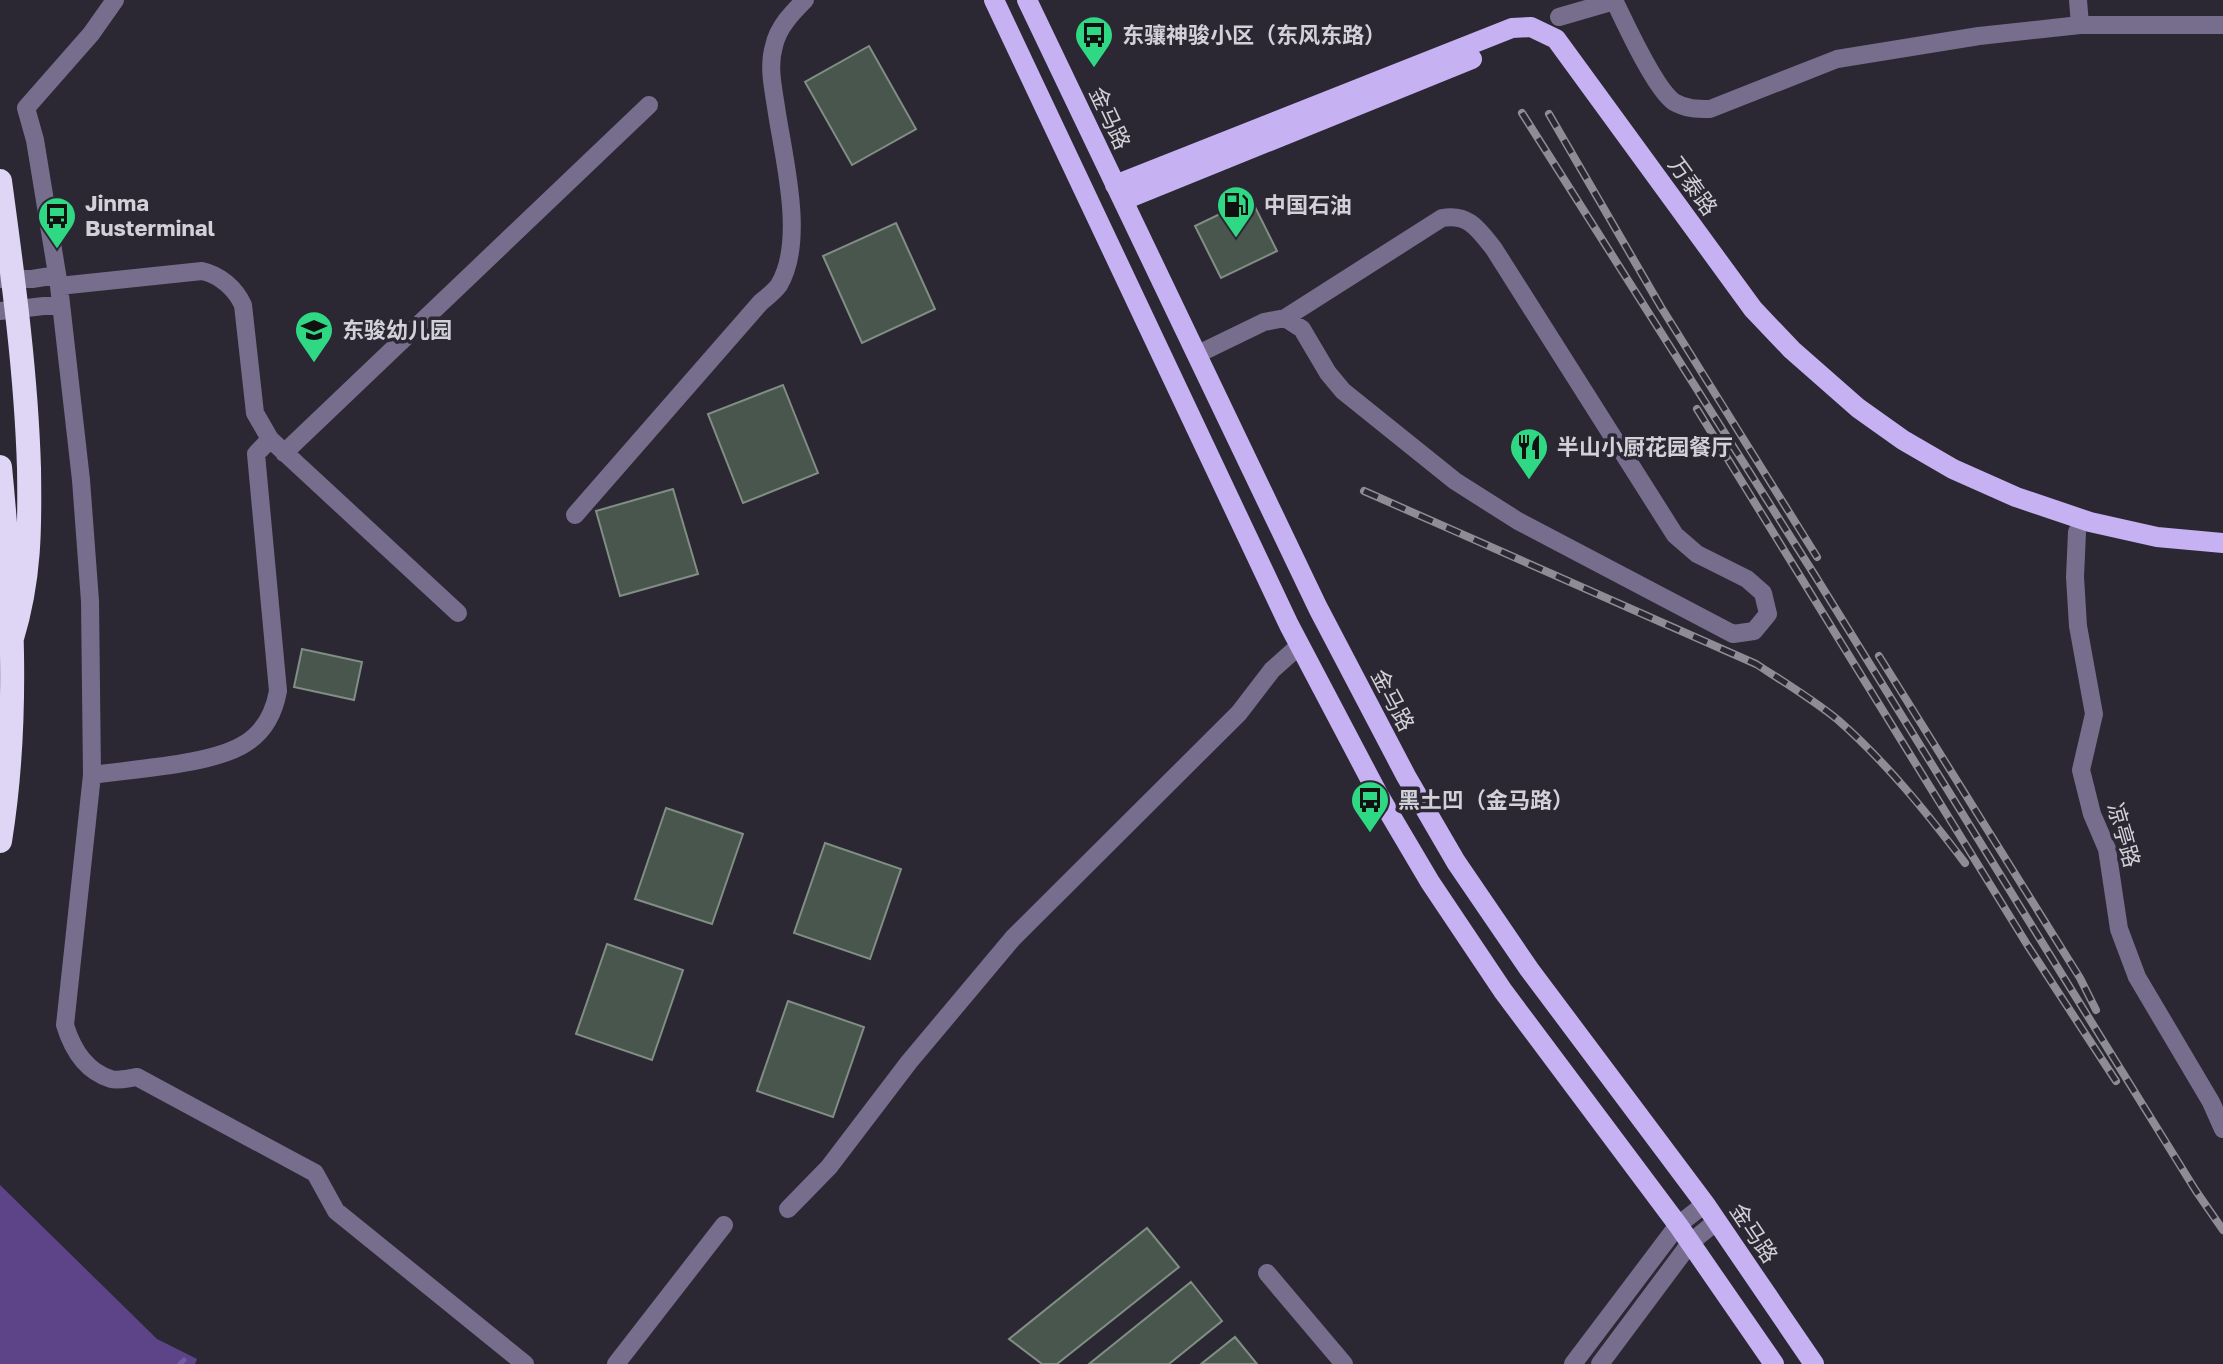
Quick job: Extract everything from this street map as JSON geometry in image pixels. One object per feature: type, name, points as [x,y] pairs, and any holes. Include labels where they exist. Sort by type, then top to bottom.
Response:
[{"type":"highway","points":[[0,181],[23,356],[28,457],[29,557],[12,638]]},
{"type":"highway","points":[[0,467],[12,638],[12,711],[0,841]]},
{"type":"main road","points":[[994,0],[1300,645],[1378,794],[1430,882],[1503,991],[1691,1242],[1774,1364]]},
{"type":"main road","name":"金马路","points":[[1027,0],[1318,608],[1406,776],[1456,862],[1529,969],[1705,1204],[1814,1364]]},
{"type":"main road","points":[[1120,192],[1515,41],[1530,40],[1550,31]]},
{"type":"main road","name":"万泰路","points":[[1550,31],[1743,317],[1782,360],[1850,418],[1908,459],[1947,481],[2011,510],[2077,532],[2155,550],[2223,556]]},
{"type":"main road","name":"万泰路","points":[[1550,31],[1753,309],[1792,350],[1858,408],[1903,440],[1953,469],[2016,497],[2090,522],[2157,537],[2223,543]]},
{"type":"main road","points":[[0,506],[8,676],[0,801]]},
{"type":"street","points":[[115,0],[91,34],[26,108],[35,140],[59,288],[81,480],[90,601],[92,775],[65,1025],[71,1046],[88,1066],[113,1080],[137,1077],[315,1173],[336,1211],[525,1364]]},
{"type":"street","points":[[575,515],[761,302],[779,286],[787,265],[791,240],[791,210],[771,71],[774,44],[786,20],[805,0]]},
{"type":"street","points":[[1550,31],[1569,0]]},
{"type":"street","points":[[2078,0],[2080,25]]},
{"type":"street","points":[[1550,31],[1614,1],[1655,78],[1672,100],[1690,109],[1710,109],[1837,59],[1979,36],[2080,25],[2223,25]]},
{"type":"street","points":[[284,453],[649,105]]},
{"type":"street","points":[[1198,354],[1264,322],[1285,318],[1442,218],[1464,218],[1473,223],[1494,249],[1675,535],[1697,554],[1747,579],[1763,593],[1768,614],[1754,631],[1733,634],[1518,521],[1455,481],[1343,391],[1328,373],[1302,329],[1285,318]]},
{"type":"street","points":[[0,311],[59,288],[202,271],[213,273],[237,292],[243,305],[255,413],[270,439],[458,613]]},
{"type":"street","points":[[0,279],[32,279],[59,288]]},
{"type":"street","points":[[92,775],[221,754],[246,744],[264,727],[275,709],[278,691],[256,454],[270,439]]},
{"type":"street","name":"凉亭路","points":[[2077,532],[2075,577],[2078,626],[2094,714],[2081,770],[2092,814],[2107,849],[2119,929],[2137,977],[2222,1125]]},
{"type":"street","points":[[788,1209],[829,1167],[909,1062],[1013,938],[1239,713],[1272,670],[1300,645]]},
{"type":"street","points":[[1573,1364],[1678,1225],[1705,1204]]},
{"type":"street","points":[[1600,1364],[1691,1242],[1717,1221]]},
{"type":"street","points":[[616,1364],[724,1225]]},
{"type":"street","points":[[1267,1273],[1344,1364]]},
{"type":"shaded area","points":[[0,1185],[157,1339],[197,1359],[195,1364],[0,1364]]},
{"type":"building","points":[[869,46],[916,129],[852,165],[805,82]]},
{"type":"building","name":"中国石油","points":[[1251,199],[1277,251],[1221,278],[1195,226]]},
{"type":"building","points":[[896,223],[935,309],[862,343],[823,256]]},
{"type":"building","points":[[783,385],[818,473],[743,503],[708,414]]},
{"type":"building","points":[[673,489],[698,574],[620,596],[596,511]]},
{"type":"building","points":[[302,649],[362,662],[354,700],[294,687]]},
{"type":"building","points":[[666,808],[743,834],[712,924],[635,899]]},
{"type":"building","points":[[825,843],[901,869],[870,959],[794,933]]},
{"type":"building","points":[[607,944],[683,970],[652,1060],[576,1034]]},
{"type":"building","points":[[788,1001],[864,1027],[833,1117],[757,1091]]},
{"type":"building","points":[[1147,1228],[1179,1267],[1057,1364],[1042,1364],[1009,1339]]},
{"type":"building","points":[[1191,1282],[1222,1321],[1169,1364],[1089,1364]]},
{"type":"building","points":[[1235,1337],[1257,1364],[1201,1364]]},
{"type":"waterway","points":[[180,1364],[184,1360]]},
{"type":"railway","points":[[1522,113],[2223,1230]]},
{"type":"railway","points":[[1549,114],[1661,307],[1817,557]]},
{"type":"railway","points":[[1697,409],[2028,946],[2116,1081]]},
{"type":"railway","points":[[1364,491],[1756,664],[1818,705],[1856,736],[1905,788],[1965,863]]},
{"type":"railway","points":[[1879,656],[2080,978],[2096,1010]]},
{"type":"place","name":"东骧神骏小区（东风东路）","points":[[1094,69]]},
{"type":"place","name":"中国石油","points":[[1236,239]]},
{"type":"place","name":"Jinma Busterminal","points":[[57,250]]},
{"type":"place","name":"东骏幼儿园","points":[[314,364]]},
{"type":"place","name":"半山小厨花园餐厅","points":[[1529,481]]},
{"type":"place","name":"黑土凹（金马路）","points":[[1370,834]]}]
